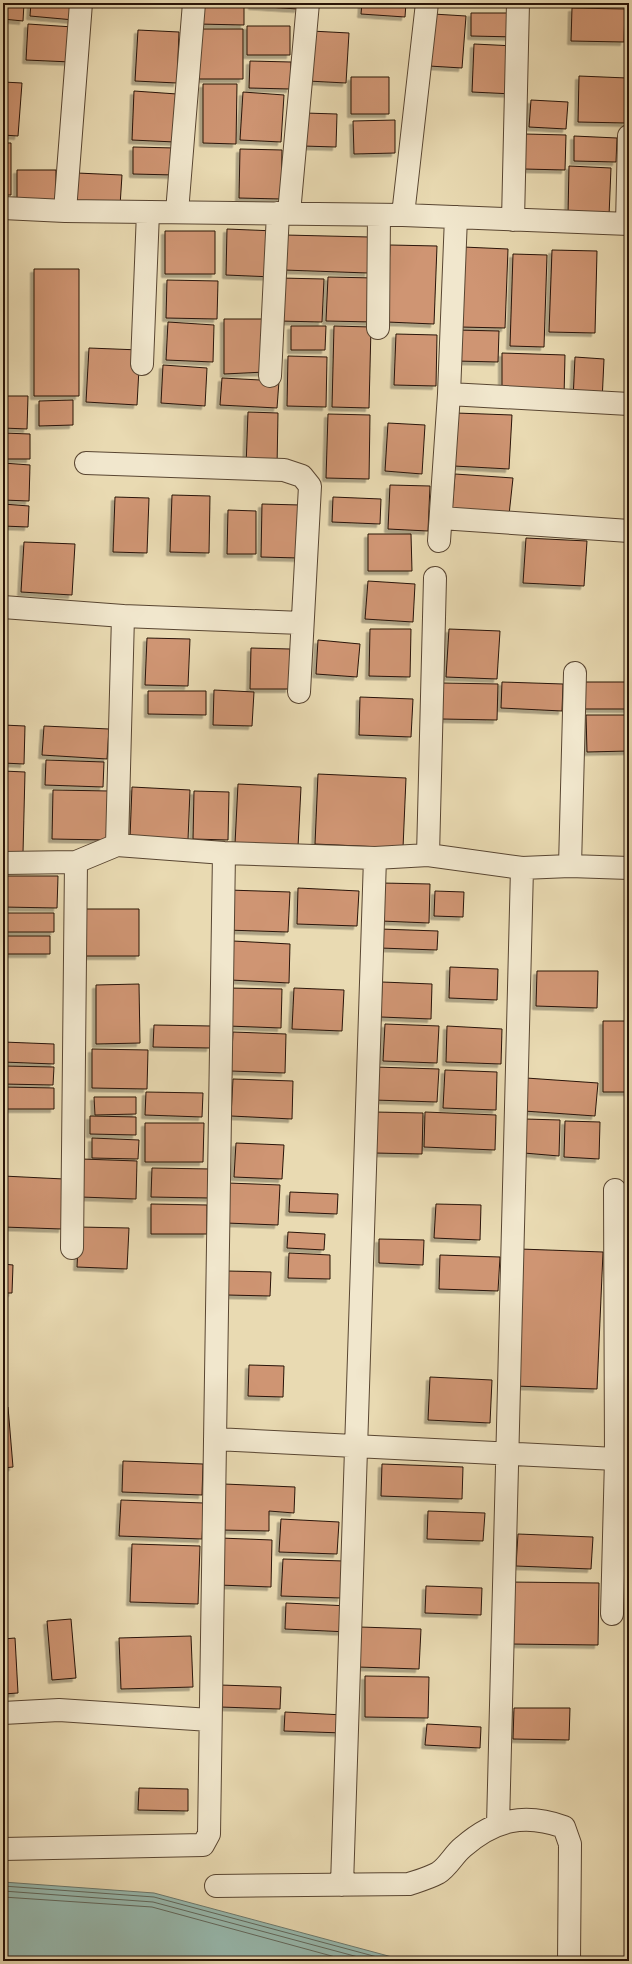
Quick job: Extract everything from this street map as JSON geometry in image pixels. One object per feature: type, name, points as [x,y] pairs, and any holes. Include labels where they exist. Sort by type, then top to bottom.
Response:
[{"type":"street","points":[[65,211],[81,3]]},
{"type":"street","points":[[177,212],[194,3]]},
{"type":"street","points":[[270,376],[284,213],[308,3]]},
{"type":"street","points":[[403,215],[427,3]]},
{"type":"street","points":[[513,220],[518,3]]},
{"type":"street","points":[[3,208],[65,211],[403,215],[628,224],[629,136]]},
{"type":"street","points":[[142,364],[148,212]]},
{"type":"street","points":[[378,328],[379,215]]},
{"type":"street","points":[[439,541],[448,394],[456,217]]},
{"type":"street","points":[[448,394],[629,404]]},
{"type":"street","points":[[86,463],[284,470],[302,476],[310,486],[299,692]]},
{"type":"street","points":[[441,518],[629,532]]},
{"type":"street","points":[[428,855],[435,578]]},
{"type":"street","points":[[3,607],[123,616],[302,623]]},
{"type":"street","points":[[117,845],[123,616]]},
{"type":"street","points":[[570,866],[575,672]]},
{"type":"street","points":[[3,863],[76,862],[117,845],[224,853],[375,858],[428,855],[522,868],[570,866],[629,868]]},
{"type":"street","points":[[3,1849],[203,1845],[209,1834],[224,853]]},
{"type":"street","points":[[342,1885],[375,858]]},
{"type":"street","points":[[72,1248],[76,862]]},
{"type":"street","points":[[498,1824],[522,868]]},
{"type":"street","points":[[612,1614],[616,1460],[615,1190]]},
{"type":"street","points":[[215,1439],[616,1460]]},
{"type":"street","points":[[3,1713],[59,1710],[210,1720]]},
{"type":"street","points":[[216,1886],[409,1884],[438,1873],[463,1846],[498,1824],[514,1819],[546,1821],[564,1827],[570,1844],[569,1961]]},
{"type":"water","points":[[3,1882],[154,1893],[407,1961],[3,1961]]},
{"type":"building","points":[[3,3],[24,3],[23,21],[3,19]]},
{"type":"building","points":[[31,3],[75,3],[74,20],[30,16]]},
{"type":"building","points":[[199,3],[244,3],[244,25],[198,24]]},
{"type":"building","points":[[252,3],[299,3],[298,9],[252,6]]},
{"type":"building","points":[[362,3],[406,3],[405,17],[361,14]]},
{"type":"building","points":[[572,8],[625,9],[624,42],[571,41]]},
{"type":"building","points":[[471,13],[518,13],[517,37],[471,36]]},
{"type":"building","points":[[433,14],[466,16],[462,68],[429,66]]},
{"type":"building","points":[[28,24],[73,27],[71,62],[26,60]]},
{"type":"building","points":[[247,26],[290,26],[290,55],[247,55]]},
{"type":"building","points":[[199,29],[243,29],[243,79],[199,79]]},
{"type":"building","points":[[138,30],[179,32],[177,83],[135,81]]},
{"type":"building","points":[[311,31],[349,33],[346,83],[308,81]]},
{"type":"building","points":[[474,44],[515,46],[513,94],[472,92]]},
{"type":"building","points":[[250,61],[291,62],[290,89],[249,88]]},
{"type":"building","points":[[579,76],[627,78],[626,123],[578,122]]},
{"type":"building","points":[[351,77],[389,77],[389,114],[351,114]]},
{"type":"building","points":[[3,82],[22,83],[18,136],[3,135]]},
{"type":"building","points":[[203,84],[237,84],[236,144],[203,143]]},
{"type":"building","points":[[134,91],[177,94],[175,142],[132,140]]},
{"type":"building","points":[[243,92],[284,95],[281,142],[240,140]]},
{"type":"building","points":[[531,100],[568,102],[566,129],[529,127]]},
{"type":"building","points":[[305,113],[337,114],[336,147],[303,146]]},
{"type":"building","points":[[395,120],[395,153],[354,154],[353,121]]},
{"type":"building","points":[[525,134],[566,135],[565,170],[524,169]]},
{"type":"building","points":[[574,136],[617,138],[616,162],[574,161]]},
{"type":"building","points":[[3,143],[11,143],[11,195],[3,195]]},
{"type":"building","points":[[133,147],[175,148],[175,175],[133,174]]},
{"type":"building","points":[[240,149],[282,150],[281,199],[239,198]]},
{"type":"building","points":[[569,166],[611,168],[609,216],[568,215]]},
{"type":"building","points":[[17,170],[56,170],[56,200],[17,200]]},
{"type":"building","points":[[77,173],[122,175],[120,206],[76,204]]},
{"type":"building","points":[[227,229],[275,231],[273,277],[226,275]]},
{"type":"building","points":[[165,231],[215,231],[215,274],[165,274]]},
{"type":"building","points":[[285,235],[369,237],[368,273],[284,270]]},
{"type":"building","points":[[390,245],[437,246],[434,324],[387,322]]},
{"type":"building","points":[[463,247],[508,249],[505,328],[460,327]]},
{"type":"building","points":[[552,250],[597,251],[595,333],[549,332]]},
{"type":"building","points":[[513,254],[547,255],[544,347],[510,346]]},
{"type":"building","points":[[34,269],[79,269],[79,396],[34,396]]},
{"type":"building","points":[[328,277],[375,278],[374,322],[326,321]]},
{"type":"building","points":[[280,278],[324,279],[322,322],[279,321]]},
{"type":"building","points":[[167,280],[218,281],[217,319],[166,318]]},
{"type":"building","points":[[224,319],[266,319],[265,372],[224,374]]},
{"type":"building","points":[[168,322],[214,325],[213,362],[166,360]]},
{"type":"building","points":[[291,326],[326,326],[325,350],[291,350]]},
{"type":"building","points":[[334,326],[371,327],[369,408],[332,407]]},
{"type":"building","points":[[456,330],[499,331],[498,362],[456,361]]},
{"type":"building","points":[[396,334],[437,335],[436,386],[394,385]]},
{"type":"building","points":[[89,348],[140,350],[137,405],[86,402]]},
{"type":"building","points":[[502,353],[565,355],[564,397],[502,396]]},
{"type":"building","points":[[288,356],[327,357],[326,407],[287,406]]},
{"type":"building","points":[[575,357],[604,359],[602,402],[573,400]]},
{"type":"building","points":[[163,365],[207,368],[205,406],[161,403]]},
{"type":"building","points":[[222,378],[279,381],[277,408],[220,405]]},
{"type":"building","points":[[3,396],[28,396],[27,429],[3,428]]},
{"type":"building","points":[[73,400],[73,425],[39,426],[39,401]]},
{"type":"building","points":[[248,412],[278,413],[277,467],[246,467]]},
{"type":"building","points":[[456,413],[512,415],[509,469],[454,466]]},
{"type":"building","points":[[328,414],[370,415],[369,479],[326,478]]},
{"type":"building","points":[[388,423],[425,425],[422,474],[385,471]]},
{"type":"building","points":[[3,433],[30,434],[30,459],[3,459]]},
{"type":"building","points":[[3,463],[30,465],[29,501],[3,500]]},
{"type":"building","points":[[455,474],[513,478],[509,515],[452,510]]},
{"type":"building","points":[[390,485],[430,486],[428,531],[388,529]]},
{"type":"building","points":[[172,495],[210,496],[209,553],[170,552]]},
{"type":"building","points":[[115,497],[149,498],[147,553],[113,552]]},
{"type":"building","points":[[333,497],[381,499],[380,524],[332,522]]},
{"type":"building","points":[[3,504],[29,506],[28,527],[3,526]]},
{"type":"building","points":[[262,504],[300,505],[299,558],[261,557]]},
{"type":"building","points":[[228,510],[256,511],[256,554],[227,554]]},
{"type":"building","points":[[368,534],[411,534],[412,571],[368,571]]},
{"type":"building","points":[[526,538],[587,541],[584,586],[523,583]]},
{"type":"building","points":[[24,542],[75,544],[72,595],[21,592]]},
{"type":"building","points":[[368,581],[415,584],[413,622],[365,619]]},
{"type":"building","points":[[370,629],[411,629],[410,677],[369,676]]},
{"type":"building","points":[[449,629],[500,631],[497,679],[446,677]]},
{"type":"building","points":[[147,638],[190,639],[188,686],[145,685]]},
{"type":"building","points":[[318,640],[360,644],[357,677],[316,674]]},
{"type":"building","points":[[251,648],[290,649],[289,689],[250,689]]},
{"type":"building","points":[[502,682],[563,684],[562,711],[501,708]]},
{"type":"building","points":[[583,682],[629,682],[629,709],[583,709]]},
{"type":"building","points":[[443,683],[498,684],[497,720],[442,719]]},
{"type":"building","points":[[214,690],[254,692],[252,726],[213,725]]},
{"type":"building","points":[[148,691],[206,691],[206,715],[148,714]]},
{"type":"building","points":[[360,697],[413,699],[411,737],[359,735]]},
{"type":"building","points":[[586,715],[629,715],[629,751],[587,752]]},
{"type":"building","points":[[3,725],[25,726],[24,764],[3,763]]},
{"type":"building","points":[[44,726],[109,729],[107,759],[42,755]]},
{"type":"building","points":[[46,760],[104,762],[103,787],[45,785]]},
{"type":"building","points":[[3,771],[25,772],[23,853],[3,852]]},
{"type":"building","points":[[318,774],[406,778],[403,848],[315,844]]},
{"type":"building","points":[[238,784],[301,787],[298,847],[235,844]]},
{"type":"building","points":[[132,787],[190,790],[188,840],[130,838]]},
{"type":"building","points":[[53,790],[109,791],[108,840],[52,839]]},
{"type":"building","points":[[194,791],[229,792],[228,840],[193,839]]},
{"type":"building","points":[[3,876],[58,876],[57,908],[3,907]]},
{"type":"building","points":[[382,883],[430,884],[429,923],[381,921]]},
{"type":"building","points":[[298,888],[359,891],[357,926],[297,924]]},
{"type":"building","points":[[228,890],[290,892],[288,932],[226,930]]},
{"type":"building","points":[[435,891],[464,892],[463,917],[434,916]]},
{"type":"building","points":[[85,909],[139,909],[139,956],[85,956]]},
{"type":"building","points":[[3,913],[54,913],[54,932],[3,932]]},
{"type":"building","points":[[380,929],[438,931],[437,950],[380,948]]},
{"type":"building","points":[[3,936],[50,936],[50,954],[3,954]]},
{"type":"building","points":[[233,941],[290,944],[289,983],[231,980]]},
{"type":"building","points":[[450,967],[498,969],[497,1000],[449,998]]},
{"type":"building","points":[[537,971],[598,971],[597,1008],[536,1006]]},
{"type":"building","points":[[382,982],[432,984],[431,1019],[381,1017]]},
{"type":"building","points":[[139,984],[140,1043],[96,1044],[96,985]]},
{"type":"building","points":[[229,988],[282,989],[281,1028],[228,1026]]},
{"type":"building","points":[[294,988],[344,990],[342,1031],[292,1029]]},
{"type":"building","points":[[603,1021],[629,1021],[629,1092],[603,1092]]},
{"type":"building","points":[[385,1024],[439,1026],[437,1063],[383,1061]]},
{"type":"building","points":[[154,1025],[211,1026],[210,1048],[153,1047]]},
{"type":"building","points":[[447,1026],[502,1029],[501,1064],[446,1062]]},
{"type":"building","points":[[233,1032],[286,1034],[285,1073],[231,1071]]},
{"type":"building","points":[[3,1042],[54,1044],[54,1064],[3,1062]]},
{"type":"building","points":[[92,1049],[148,1050],[147,1089],[92,1088]]},
{"type":"building","points":[[3,1066],[54,1067],[53,1085],[3,1084]]},
{"type":"building","points":[[375,1067],[439,1069],[437,1102],[374,1100]]},
{"type":"building","points":[[445,1070],[497,1072],[496,1110],[443,1108]]},
{"type":"building","points":[[526,1078],[598,1083],[595,1116],[524,1111]]},
{"type":"building","points":[[233,1079],[293,1081],[292,1119],[231,1116]]},
{"type":"building","points":[[3,1087],[54,1088],[54,1109],[3,1109]]},
{"type":"building","points":[[146,1092],[203,1093],[202,1117],[145,1115]]},
{"type":"building","points":[[94,1097],[136,1097],[136,1114],[95,1115]]},
{"type":"building","points":[[375,1112],[423,1113],[422,1154],[374,1153]]},
{"type":"building","points":[[425,1112],[496,1115],[495,1150],[424,1147]]},
{"type":"building","points":[[90,1116],[136,1117],[136,1135],[90,1134]]},
{"type":"building","points":[[525,1119],[560,1120],[559,1156],[524,1153]]},
{"type":"building","points":[[565,1121],[600,1122],[599,1159],[564,1157]]},
{"type":"building","points":[[145,1123],[204,1123],[203,1162],[145,1162]]},
{"type":"building","points":[[92,1138],[139,1140],[138,1159],[92,1158]]},
{"type":"building","points":[[236,1143],[284,1145],[282,1179],[234,1177]]},
{"type":"building","points":[[82,1159],[137,1161],[136,1199],[81,1197]]},
{"type":"building","points":[[152,1168],[211,1169],[210,1198],[151,1197]]},
{"type":"building","points":[[3,1176],[64,1179],[62,1229],[3,1227]]},
{"type":"building","points":[[228,1183],[280,1185],[278,1225],[226,1223]]},
{"type":"building","points":[[290,1192],[338,1194],[337,1214],[289,1212]]},
{"type":"building","points":[[151,1204],[207,1205],[207,1234],[151,1234]]},
{"type":"building","points":[[436,1204],[481,1205],[480,1240],[434,1238]]},
{"type":"building","points":[[79,1227],[129,1228],[127,1269],[77,1267]]},
{"type":"building","points":[[288,1232],[325,1234],[324,1250],[287,1248]]},
{"type":"building","points":[[379,1239],[424,1240],[423,1265],[379,1263]]},
{"type":"building","points":[[520,1249],[603,1252],[597,1389],[515,1386]]},
{"type":"building","points":[[289,1253],[330,1255],[330,1279],[288,1278]]},
{"type":"building","points":[[440,1255],[500,1257],[498,1291],[439,1289]]},
{"type":"building","points":[[3,1264],[13,1265],[12,1293],[3,1293]]},
{"type":"building","points":[[228,1271],[271,1272],[270,1296],[227,1295]]},
{"type":"building","points":[[625,1350],[629,1350],[629,1398],[623,1397]]},
{"type":"building","points":[[249,1365],[284,1366],[283,1397],[248,1396]]},
{"type":"building","points":[[430,1377],[492,1380],[490,1423],[428,1420]]},
{"type":"building","points":[[8,1407],[13,1467],[3,1468],[3,1408]]},
{"type":"building","points":[[123,1461],[203,1464],[202,1495],[122,1492]]},
{"type":"building","points":[[382,1464],[463,1467],[462,1499],[381,1496]]},
{"type":"building","points":[[224,1484],[295,1487],[294,1513],[269,1511],[269,1531],[221,1530]]},
{"type":"building","points":[[121,1500],[204,1503],[202,1539],[119,1536]]},
{"type":"building","points":[[428,1511],[485,1513],[483,1541],[427,1539]]},
{"type":"building","points":[[281,1519],[339,1522],[337,1554],[279,1552]]},
{"type":"building","points":[[518,1534],[593,1537],[591,1569],[516,1566]]},
{"type":"building","points":[[220,1538],[272,1540],[271,1587],[219,1585]]},
{"type":"building","points":[[132,1544],[200,1546],[198,1604],[130,1602]]},
{"type":"building","points":[[283,1559],[343,1561],[341,1598],[281,1596]]},
{"type":"building","points":[[509,1582],[599,1583],[598,1645],[509,1644]]},
{"type":"building","points":[[426,1586],[482,1588],[481,1615],[425,1613]]},
{"type":"building","points":[[286,1603],[349,1606],[348,1632],[285,1629]]},
{"type":"building","points":[[71,1619],[76,1678],[52,1680],[47,1621]]},
{"type":"building","points":[[360,1627],[421,1629],[419,1669],[358,1667]]},
{"type":"building","points":[[191,1636],[193,1687],[121,1689],[119,1638]]},
{"type":"building","points":[[15,1638],[18,1693],[3,1694],[3,1639]]},
{"type":"building","points":[[365,1676],[429,1677],[428,1718],[365,1717]]},
{"type":"building","points":[[220,1685],[281,1687],[280,1709],[220,1707]]},
{"type":"building","points":[[514,1708],[570,1708],[569,1740],[513,1739]]},
{"type":"building","points":[[285,1712],[344,1715],[343,1733],[284,1731]]},
{"type":"building","points":[[427,1724],[481,1727],[480,1748],[425,1745]]},
{"type":"building","points":[[139,1788],[188,1789],[188,1811],[138,1810]]}]
